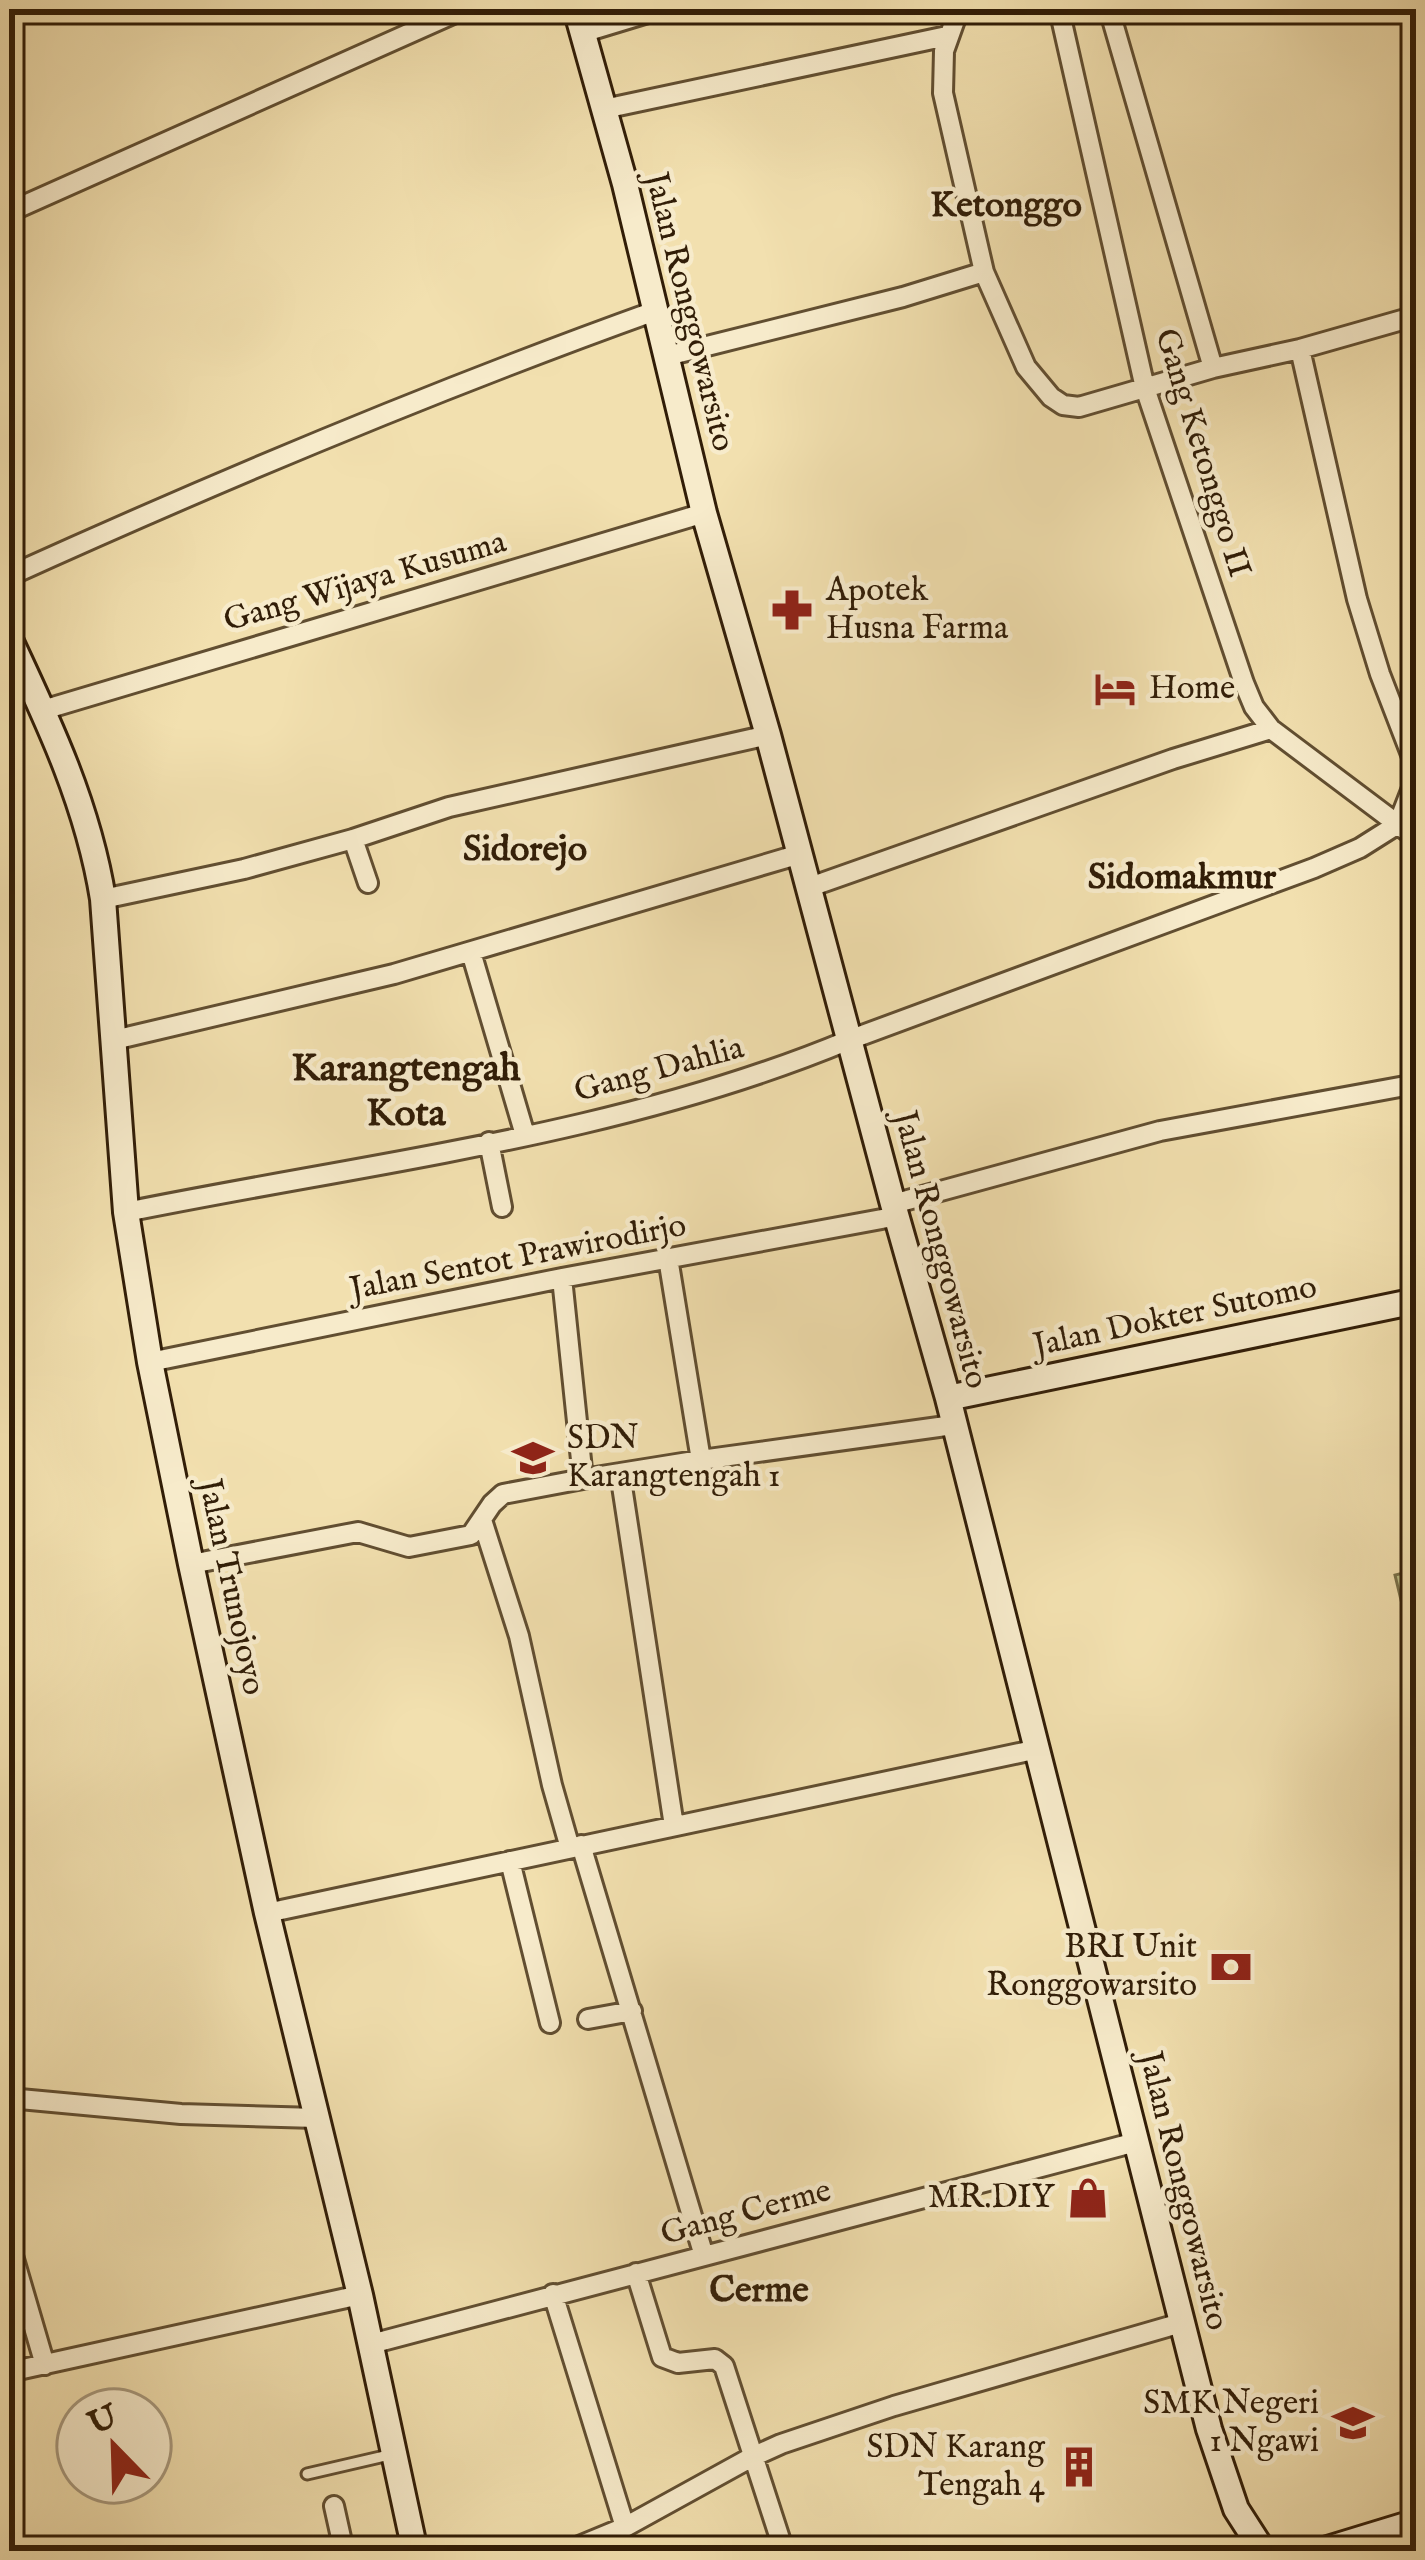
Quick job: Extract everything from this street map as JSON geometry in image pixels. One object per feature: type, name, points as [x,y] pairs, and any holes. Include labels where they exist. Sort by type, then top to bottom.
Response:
[{"type":"street","points":[[9,212],[464,9]]},
{"type":"street","points":[[579,21],[662,9]]},
{"type":"street","points":[[959,9],[944,51],[943,93],[984,272],[1026,368],[1051,397],[1079,407],[1416,316]]},
{"type":"street","name":"Gang Ketonggo II","points":[[1059,9],[1145,388],[1254,707],[1270,729],[1416,838]]},
{"type":"street","points":[[1109,9],[1213,368]]},
{"type":"street","name":"Jalan Ronggowarsito","points":[[579,21],[704,513],[948,1398],[1209,2429],[1236,2509],[1263,2551]]},
{"type":"street","points":[[604,109],[947,36]]},
{"type":"street","points":[[667,356],[984,272]]},
{"type":"street","points":[[9,576],[250,468],[655,311]]},
{"type":"street","points":[[1300,349],[1357,599],[1412,757],[1412,788],[1398,824]]},
{"type":"street","name":"Gang Wijaya Kusuma","points":[[43,710],[704,513]]},
{"type":"street","name":"Jalan Trunojoyo","points":[[9,638],[43,710],[96,854],[126,1212],[150,1362],[267,1912],[360,2296],[415,2551]]},
{"type":"street","points":[[810,887],[1270,729]]},
{"type":"street","points":[[103,899],[178,885],[352,839],[448,807],[768,735]]},
{"type":"street","name":"Gang Dahlia","points":[[126,1212],[525,1135],[726,1085],[1314,868],[1360,848],[1398,824]]},
{"type":"street","points":[[352,839],[368,883]]},
{"type":"street","points":[[113,1040],[471,952],[800,854]]},
{"type":"street","points":[[471,952],[525,1135]]},
{"type":"street","name":"Jalan Sentot Prawirodirjo","points":[[150,1362],[896,1210],[1160,1131],[1416,1084]]},
{"type":"street","points":[[489,1142],[502,1207]]},
{"type":"street","points":[[668,1258],[700,1460]]},
{"type":"street","points":[[562,1278],[584,1479]]},
{"type":"street","name":"Jalan Dokter Sutomo","points":[[948,1398],[1416,1301]]},
{"type":"street","points":[[191,1564],[358,1532],[409,1547],[471,1535],[503,1494],[700,1460],[953,1425]]},
{"type":"street","points":[[620,1473],[674,1826]]},
{"type":"street","points":[[482,1520],[519,1636],[552,1785],[632,2011],[704,2256]]},
{"type":"street","points":[[267,1912],[1038,1749]]},
{"type":"street","points":[[510,1861],[550,2023]]},
{"type":"street","points":[[588,2019],[632,2011]]},
{"type":"street","points":[[9,2098],[181,2114],[317,2118]]},
{"type":"street","name":"Gang Cerme","points":[[371,2344],[1136,2142]]},
{"type":"street","points":[[9,2242],[14,2277],[45,2365]]},
{"type":"street","points":[[636,2273],[662,2357],[678,2363],[722,2362],[784,2551]]},
{"type":"street","points":[[553,2294],[625,2527]]},
{"type":"street","points":[[9,2372],[360,2296]]},
{"type":"street","points":[[567,2551],[625,2527],[752,2457],[894,2406],[1181,2323]]},
{"type":"street","points":[[334,2506],[344,2551]]},
{"type":"street","points":[[1321,2551],[1416,2522]]},
{"type":"lane","points":[[308,2474],[394,2454]]},
{"type":"green space","points":[[1416,1570],[1416,1662],[1395,1575]]},
{"type":"place","name":"Apotek Husna Farma","points":[[792,610]]},
{"type":"place","name":"Home","points":[[1115,689]]},
{"type":"place","name":"SDN Karangtengah 1","points":[[533,1458]]},
{"type":"place","name":"BRI Unit Ronggowarsito","points":[[1231,1967]]},
{"type":"place","name":"MR.DIY","points":[[1088,2198]]},
{"type":"place","name":"SMK Negeri 1 Ngawi","points":[[1353,2423]]},
{"type":"place","name":"SDN Karang Tengah 4","points":[[1079,2467]]},
{"type":"district","name":"Ketonggo","points":[[1006,206]]},
{"type":"district","name":"Sidorejo","points":[[525,850]]},
{"type":"district","name":"Sidomakmur","points":[[1182,878]]},
{"type":"district","name":"Karangtengah Kota","points":[[406,1092]]},
{"type":"district","name":"Cerme","points":[[759,2291]]}]
